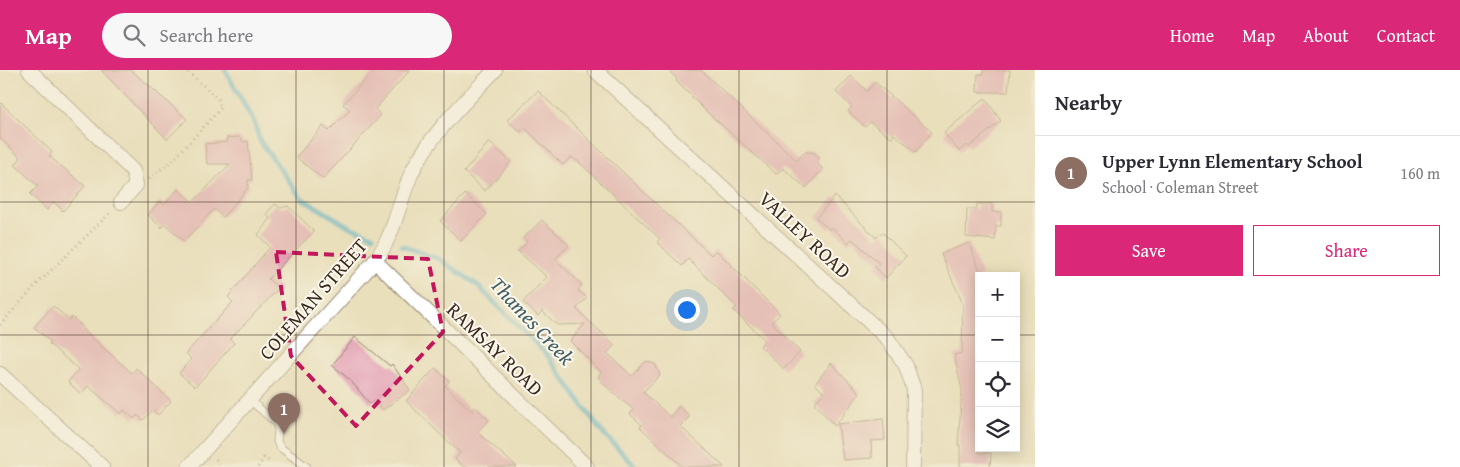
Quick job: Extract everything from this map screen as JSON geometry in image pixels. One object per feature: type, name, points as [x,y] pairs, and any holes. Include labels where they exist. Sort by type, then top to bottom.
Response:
[{"type":"street","points":[[29,70],[133,171],[136,185],[121,202]]},
{"type":"street","name":"COLEMAN STREET","points":[[189,467],[375,261],[389,238],[412,172],[423,154],[436,136],[495,70]]},
{"type":"street","name":"VALLEY ROAD","points":[[595,70],[888,339],[906,366],[914,390],[913,467]]},
{"type":"street","name":"RAMSAY ROAD","points":[[375,261],[587,467]]},
{"type":"street","points":[[0,374],[102,467]]},
{"type":"lane","points":[[250,400],[276,423],[278,442],[281,448],[306,467]]},
{"type":"path","points":[[136,185],[151,178],[175,158],[221,108],[218,99],[186,70]]},
{"type":"path","points":[[0,325],[34,287],[121,202]]},
{"type":"path","points":[[216,458],[221,467]]},
{"type":"path","points":[[258,467],[264,458],[270,462]]},
{"type":"highlighted area","points":[[276,252],[428,259],[443,332],[356,426],[291,356]]},
{"type":"building","points":[[101,70],[131,70],[187,119],[167,139]]},
{"type":"building","points":[[375,70],[410,70],[375,109],[381,115],[323,179],[296,157],[323,126],[329,131],[350,110],[343,104]]},
{"type":"building","points":[[668,70],[701,70],[797,161],[804,152],[813,152],[819,157],[817,163],[823,169],[806,188],[783,168],[776,174],[705,110],[676,81],[677,79]]},
{"type":"building","points":[[983,70],[1010,70],[1008,92],[977,92],[978,74],[983,74]]},
{"type":"building","points":[[851,76],[867,91],[875,82],[932,132],[916,152],[894,134],[892,138],[870,122],[865,127],[848,111],[852,107],[836,92]]},
{"type":"building","points":[[538,91],[711,255],[716,250],[780,314],[772,322],[800,352],[784,369],[760,346],[765,340],[733,310],[737,307],[688,259],[682,266],[657,242],[660,239],[578,161],[571,157],[563,165],[524,127],[520,132],[507,120]]},
{"type":"building","points":[[985,98],[1001,121],[969,147],[967,145],[959,151],[944,133]]},
{"type":"building","points":[[0,102],[52,152],[49,156],[85,186],[63,211],[54,202],[47,210],[30,194],[38,186],[15,165],[21,158],[0,138]]},
{"type":"building","points":[[239,137],[244,142],[248,141],[252,180],[248,180],[248,188],[223,217],[214,209],[184,241],[165,224],[162,228],[148,215],[160,201],[164,205],[178,189],[193,202],[230,164],[207,164],[205,144],[227,142],[226,138]]},
{"type":"building","points":[[489,142],[511,162],[485,191],[464,172]]},
{"type":"building","points":[[465,194],[487,214],[461,241],[440,221]]},
{"type":"building","points":[[835,196],[876,238],[882,232],[906,256],[886,278],[875,267],[879,263],[852,239],[848,243],[832,227],[830,230],[816,218]]},
{"type":"building","points":[[275,204],[281,208],[288,206],[314,231],[268,279],[279,288],[230,339],[234,343],[195,387],[179,373],[191,359],[186,353],[233,302],[228,297],[270,247],[258,235],[270,218],[266,214]]},
{"type":"building","points":[[977,204],[992,204],[992,212],[1001,212],[1001,226],[996,226],[995,240],[966,237],[967,209],[977,209]]},
{"type":"building","points":[[542,220],[569,245],[555,259],[582,285],[578,290],[587,298],[576,309],[615,345],[607,353],[632,376],[646,361],[655,364],[660,375],[643,392],[670,417],[679,406],[690,416],[680,426],[724,467],[683,467],[640,427],[642,425],[630,414],[634,410],[611,391],[598,377],[601,372],[570,341],[585,324],[557,325],[542,311],[538,316],[523,302],[547,277],[518,251],[527,242],[523,238]]},
{"type":"building","points":[[969,243],[980,272],[975,272],[975,452],[991,453],[990,467],[960,467],[960,445],[958,445],[962,390],[954,355],[962,353],[963,304],[941,254]]},
{"type":"building","points":[[53,306],[69,320],[72,317],[83,327],[82,329],[132,373],[136,368],[171,401],[158,415],[153,410],[143,420],[137,415],[134,419],[124,410],[121,414],[88,386],[81,394],[68,382],[78,370],[77,368],[49,344],[51,342],[34,327]]},
{"type":"building","points":[[355,337],[390,366],[392,364],[410,390],[383,410],[375,400],[370,404],[350,380],[332,365]]},
{"type":"building","points":[[831,363],[860,393],[835,426],[814,403],[824,393],[815,384]]},
{"type":"building","points":[[435,368],[449,381],[445,386],[472,411],[475,407],[489,420],[477,432],[517,467],[464,467],[455,459],[460,453],[406,401]]},
{"type":"building","points":[[883,419],[885,440],[871,441],[872,458],[843,460],[838,424]]},
{"type":"waterway","name":"Thames Creek","points":[[225,70],[254,122],[260,141],[301,198],[350,227],[373,236]]},
{"type":"waterway","name":"Thames Creek","points":[[402,246],[439,259],[476,284],[547,355],[600,430],[636,467]]},
{"type":"place","name":"Upper Lynn Elementary School","points":[[284,434]]}]
